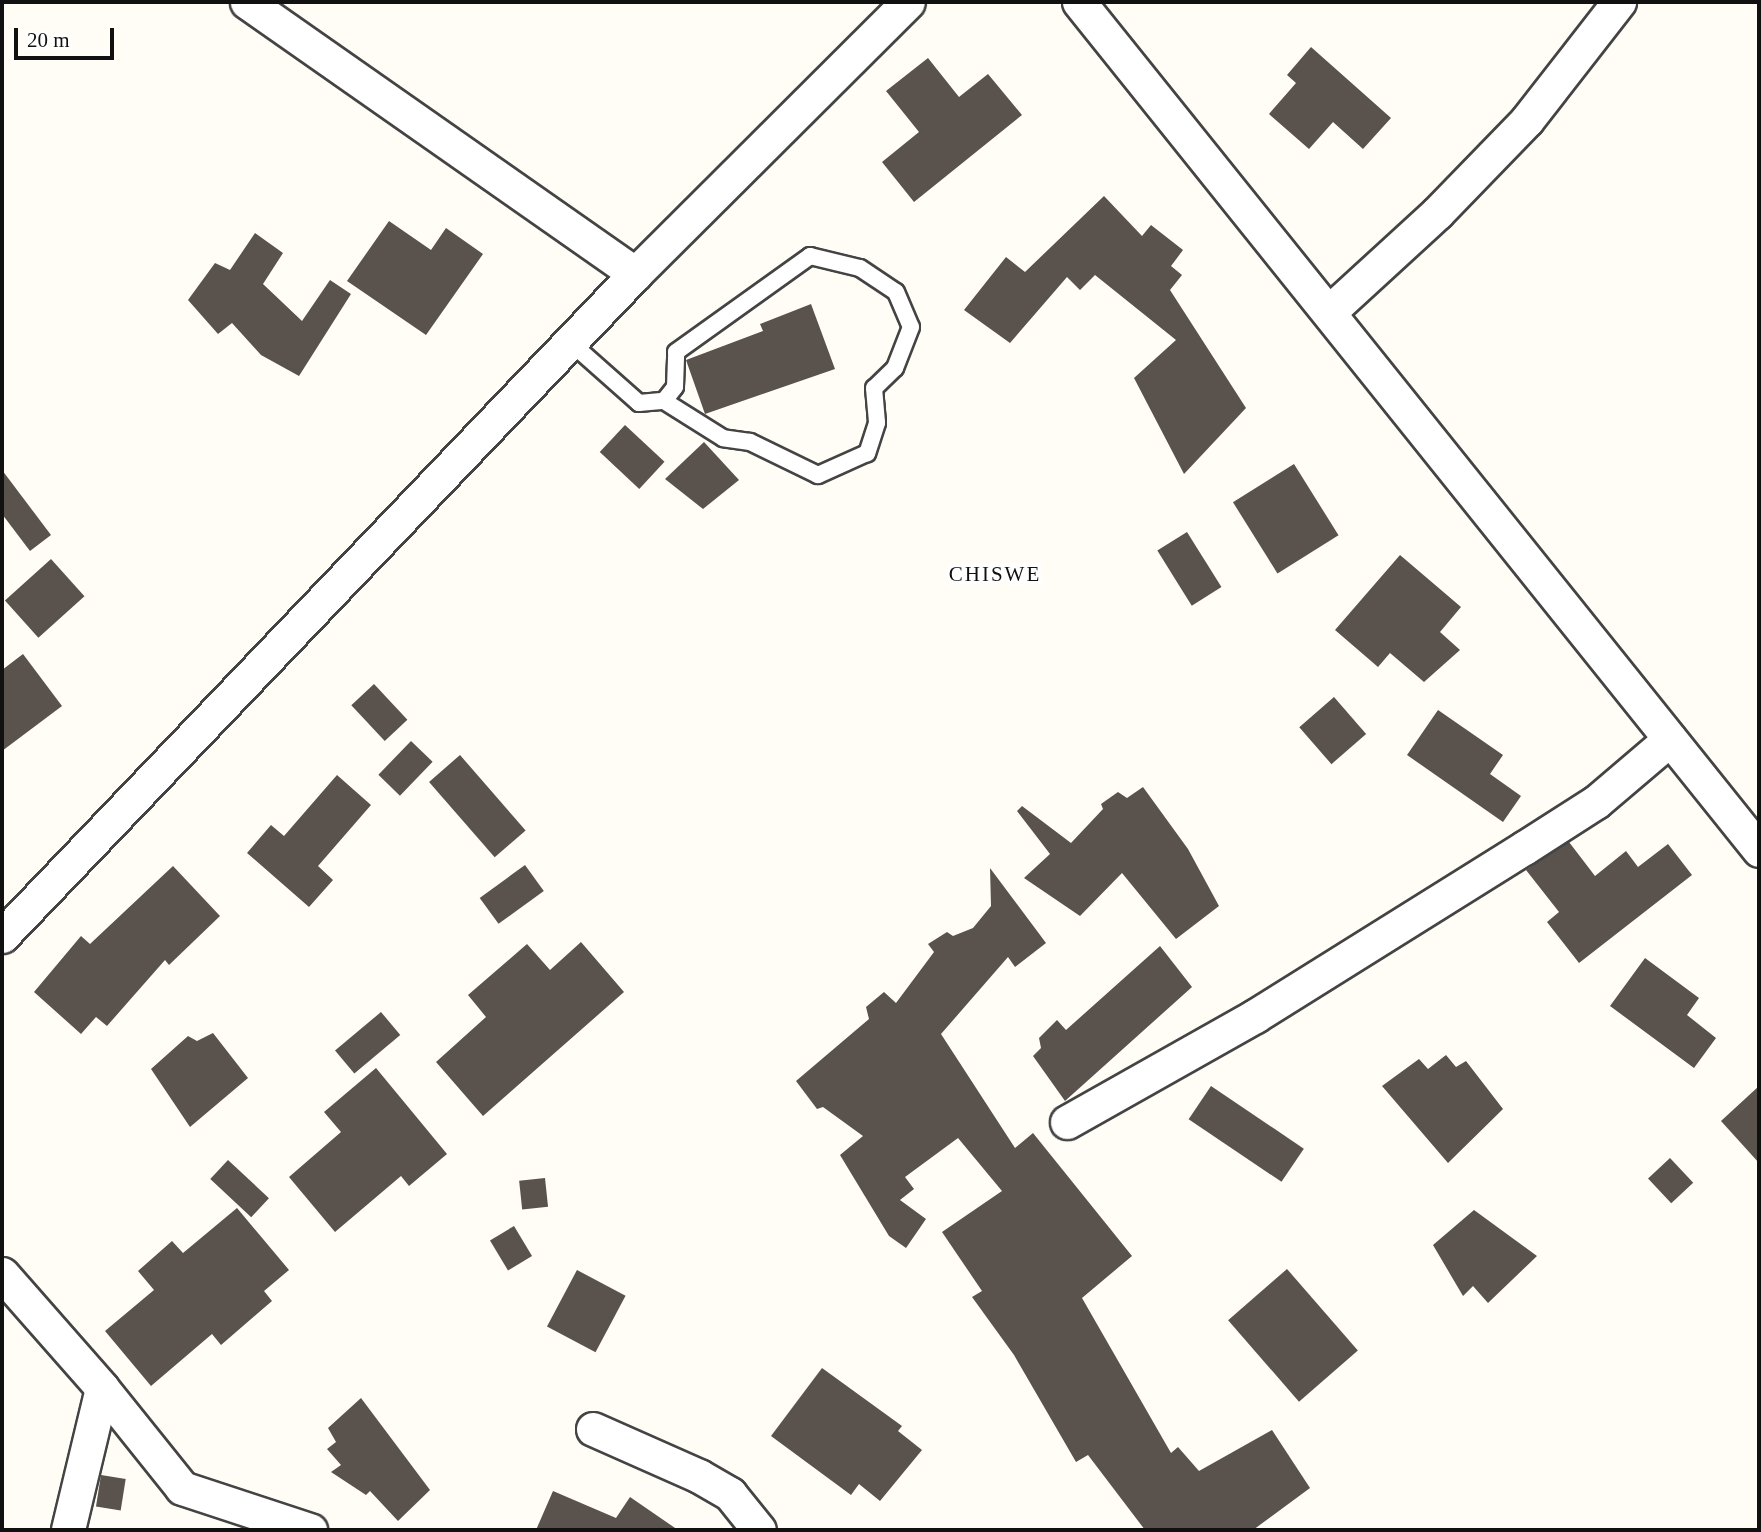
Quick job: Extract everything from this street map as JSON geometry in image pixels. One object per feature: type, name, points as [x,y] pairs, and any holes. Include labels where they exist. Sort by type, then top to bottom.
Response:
[{"type":"street","points":[[247,2],[635,274]]},
{"type":"street","points":[[2,936],[635,274],[908,2]]},
{"type":"street","points":[[1079,2],[1759,850]]},
{"type":"street","points":[[1329,312],[1437,214],[1528,120],[1619,2]]},
{"type":"street","points":[[1067,1122],[1232,1029],[1524,848],[1596,802],[1670,739]]},
{"type":"street","points":[[2,1274],[103,1388],[182,1488],[263,1519],[310,1530]]},
{"type":"street","points":[[68,1530],[103,1388]]},
{"type":"street","points":[[593,1429],[699,1476],[730,1494],[760,1530]]},
{"type":"lane","points":[[570,342],[639,403],[664,401],[723,438],[750,442],[818,475],[867,453],[877,423],[874,388],[895,368],[911,327],[896,292],[859,268],[810,256],[676,352],[675,387],[664,401]]},
{"type":"building","points":[[1311,47],[1391,118],[1363,149],[1333,122],[1309,149],[1269,114],[1296,83],[1287,75]]},
{"type":"building","points":[[928,58],[959,97],[988,74],[1022,115],[914,202],[882,162],[919,132],[886,91]]},
{"type":"building","points":[[1104,196],[1142,236],[1151,225],[1183,250],[1171,266],[1182,275],[1170,290],[1246,408],[1184,474],[1134,378],[1176,340],[1095,275],[1080,290],[1067,277],[1010,343],[964,310],[1006,257],[1025,272]]},
{"type":"building","points":[[389,221],[431,250],[446,228],[483,254],[426,335],[347,281]]},
{"type":"building","points":[[255,233],[283,253],[263,284],[302,321],[330,280],[351,294],[299,376],[261,355],[232,323],[218,334],[188,300],[215,263],[230,270]]},
{"type":"building","points":[[811,304],[835,369],[705,414],[686,360],[763,331],[760,324]]},
{"type":"building","points":[[625,425],[664,462],[639,489],[600,452]]},
{"type":"building","points":[[704,442],[739,480],[703,509],[665,479]]},
{"type":"building","points":[[1294,464],[1339,535],[1277,573],[1233,502]]},
{"type":"building","points":[[2,470],[51,535],[30,551],[2,514]]},
{"type":"building","points":[[1187,532],[1221,587],[1192,606],[1157,551]]},
{"type":"building","points":[[1400,555],[1461,607],[1440,632],[1460,650],[1424,682],[1390,653],[1378,667],[1335,630]]},
{"type":"building","points":[[51,559],[84,596],[38,638],[5,600]]},
{"type":"building","points":[[23,654],[62,706],[2,751],[2,670]]},
{"type":"building","points":[[374,684],[407,720],[385,741],[351,705]]},
{"type":"building","points":[[1334,697],[1366,734],[1331,764],[1299,727]]},
{"type":"building","points":[[1438,710],[1503,755],[1490,774],[1521,796],[1503,822],[1407,755]]},
{"type":"building","points":[[411,741],[433,762],[400,796],[378,775]]},
{"type":"building","points":[[460,755],[526,830],[495,857],[429,782]]},
{"type":"building","points":[[337,775],[371,805],[318,866],[333,880],[309,907],[247,853],[271,825],[284,836]]},
{"type":"building","points":[[1143,787],[1188,849],[1219,906],[1176,939],[1122,873],[1080,916],[1024,878],[1050,854],[1017,811],[1022,806],[1071,843],[1103,809],[1101,804],[1118,792],[1127,798]]},
{"type":"building","points":[[1569,842],[1595,876],[1626,851],[1638,867],[1668,844],[1692,875],[1579,963],[1547,922],[1559,912],[1526,870]]},
{"type":"building","points":[[525,865],[544,891],[499,924],[480,898]]},
{"type":"building","points":[[173,866],[220,916],[169,965],[165,960],[107,1026],[96,1017],[81,1034],[34,992],[81,936],[90,944]]},
{"type":"building","points":[[990,868],[1046,943],[1015,967],[1008,957],[941,1034],[1015,1148],[1033,1133],[1132,1256],[1082,1298],[1171,1453],[1178,1447],[1199,1471],[1272,1430],[1310,1488],[1253,1530],[1145,1530],[1088,1455],[1076,1462],[1014,1355],[972,1297],[982,1291],[942,1232],[1002,1191],[958,1138],[905,1177],[914,1189],[900,1200],[926,1219],[906,1248],[889,1236],[840,1155],[863,1136],[823,1107],[817,1109],[796,1081],[869,1019],[866,1007],[884,992],[896,1003],[934,952],[928,944],[947,932],[953,936],[973,928],[991,906]]},
{"type":"building","points":[[581,942],[624,992],[483,1116],[436,1062],[486,1017],[468,995],[527,944],[550,970]]},
{"type":"building","points":[[1160,946],[1192,987],[1065,1101],[1033,1056],[1041,1048],[1039,1038],[1057,1020],[1066,1030]]},
{"type":"building","points":[[1645,958],[1699,998],[1687,1015],[1716,1038],[1694,1068],[1610,1006]]},
{"type":"building","points":[[381,1012],[400,1035],[354,1074],[335,1051]]},
{"type":"building","points":[[213,1033],[248,1078],[190,1127],[151,1069],[188,1036],[197,1041]]},
{"type":"building","points":[[1446,1055],[1456,1067],[1466,1061],[1503,1109],[1448,1163],[1382,1086],[1419,1059],[1428,1069]]},
{"type":"building","points":[[376,1068],[447,1154],[409,1186],[401,1176],[335,1232],[289,1177],[341,1132],[324,1112]]},
{"type":"building","points":[[1211,1086],[1304,1149],[1281,1182],[1189,1119]]},
{"type":"building","points":[[1759,1086],[1759,1163],[1721,1121]]},
{"type":"building","points":[[1670,1158],[1693,1183],[1671,1203],[1648,1178]]},
{"type":"building","points":[[228,1160],[269,1198],[251,1217],[210,1179]]},
{"type":"building","points":[[545,1178],[548,1207],[522,1210],[519,1181]]},
{"type":"building","points":[[237,1208],[289,1270],[264,1291],[272,1301],[221,1345],[212,1334],[151,1386],[105,1331],[154,1290],[138,1271],[172,1241],[183,1253]]},
{"type":"building","points":[[1474,1210],[1537,1256],[1488,1303],[1473,1286],[1463,1296],[1433,1245]]},
{"type":"building","points":[[514,1226],[532,1256],[508,1270],[490,1240]]},
{"type":"building","points":[[1287,1269],[1358,1351],[1299,1402],[1228,1320]]},
{"type":"building","points":[[577,1270],[626,1296],[596,1352],[547,1327]]},
{"type":"building","points":[[822,1368],[902,1426],[898,1431],[922,1450],[880,1501],[859,1484],[851,1495],[771,1436]]},
{"type":"building","points":[[361,1398],[430,1490],[398,1521],[370,1491],[366,1495],[331,1472],[341,1465],[327,1449],[336,1442],[328,1428]]},
{"type":"building","points":[[101,1475],[126,1479],[121,1511],[96,1507]]},
{"type":"building","points":[[553,1491],[616,1518],[630,1497],[678,1530],[536,1530]]},
{"type":"district","name":"CHISWE","points":[[995,574]]}]
